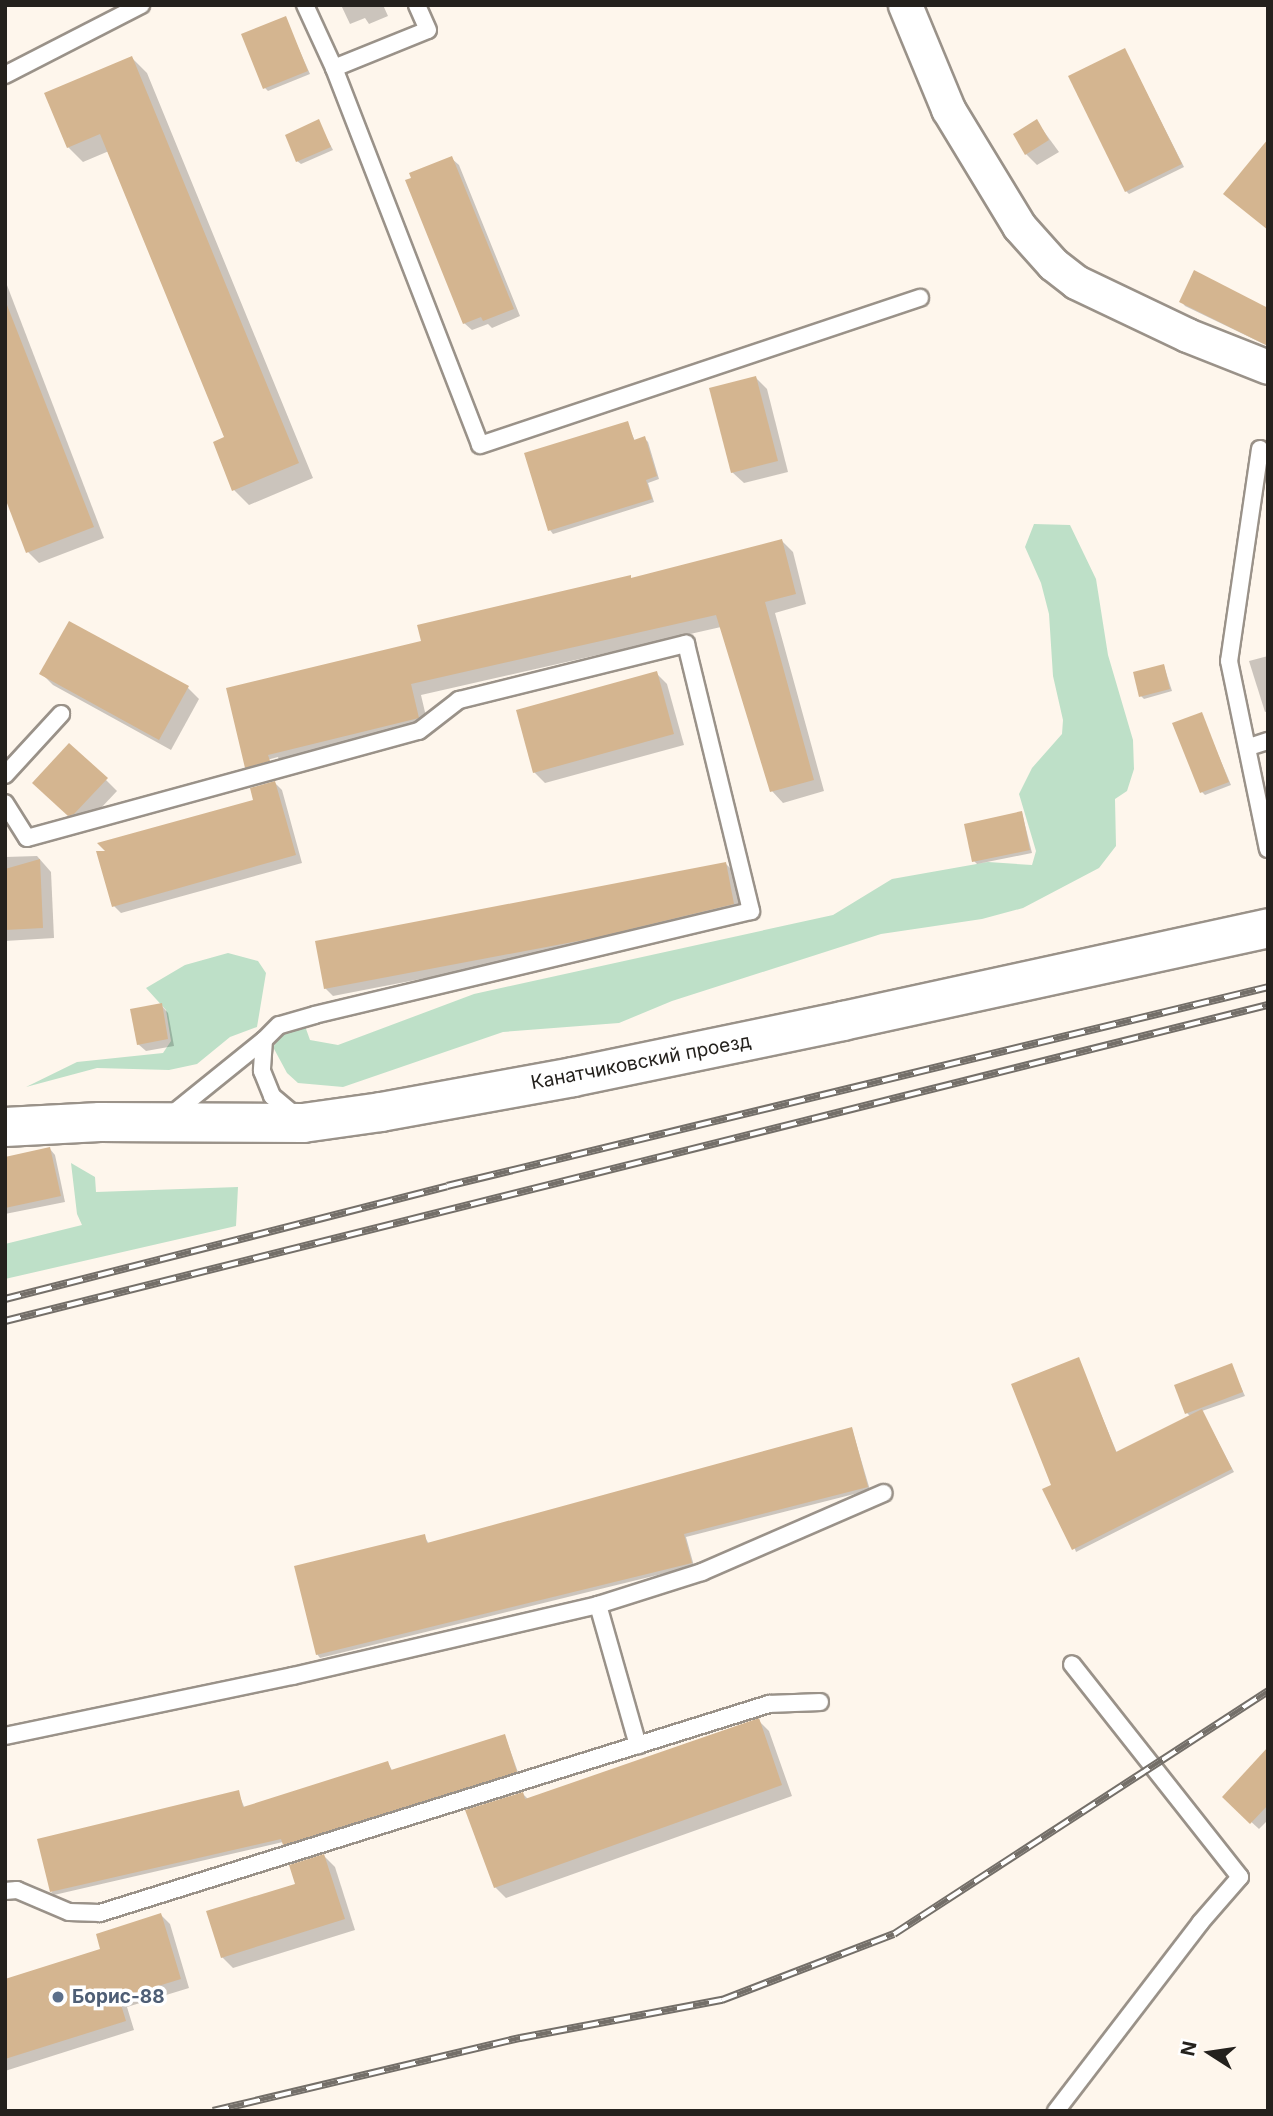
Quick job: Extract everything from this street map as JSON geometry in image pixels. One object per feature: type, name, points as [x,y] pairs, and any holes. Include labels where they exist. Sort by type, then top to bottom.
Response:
[{"type":"street","points":[[905,5],[947,109],[1019,226],[1053,264],[1076,282],[1187,335],[1268,367]]},
{"type":"street","name":"Канатчиковский проезд","points":[[5,1127],[100,1122],[303,1123],[382,1112],[587,1074],[1268,928]]},
{"type":"lane","points":[[5,75],[141,5]]},
{"type":"lane","points":[[305,5],[334,68],[480,445],[920,298]]},
{"type":"lane","points":[[334,68],[428,30],[417,5]]},
{"type":"lane","points":[[1260,449],[1229,662],[1249,747],[1268,849]]},
{"type":"lane","points":[[5,803],[27,838],[419,731],[459,700],[686,644],[751,911],[279,1026],[162,1123]]},
{"type":"lane","points":[[5,775],[61,714]]},
{"type":"lane","points":[[1249,747],[1268,741]]},
{"type":"lane","points":[[264,1040],[262,1071],[272,1096],[303,1123]]},
{"type":"lane","points":[[5,1736],[293,1676],[598,1605],[702,1572],[884,1493]]},
{"type":"lane","points":[[598,1605],[638,1745]]},
{"type":"lane","points":[[1056,2111],[1200,1923],[1240,1877],[1072,1664]]},
{"type":"lane","points":[[5,1891],[17,1890],[69,1912],[100,1913],[769,1704],[820,1702]]},
{"type":"green space","points":[[1034,524],[1070,525],[1096,579],[1108,655],[1133,740],[1134,769],[1127,791],[1115,799],[1116,846],[1099,868],[1023,908],[982,919],[881,934],[672,1001],[619,1023],[503,1032],[343,1087],[298,1083],[287,1073],[273,1047],[291,1023],[305,1026],[310,1040],[338,1045],[474,994],[833,915],[892,879],[988,862],[1032,865],[1036,851],[1019,794],[1032,768],[1062,734],[1063,720],[1053,676],[1049,614],[1041,583],[1025,547]]},
{"type":"green space","points":[[228,953],[258,961],[266,973],[257,1027],[230,1037],[197,1064],[169,1070],[97,1068],[26,1087],[77,1062],[163,1053],[171,1041],[166,1010],[146,988],[185,965]]},
{"type":"green space","points":[[71,1163],[95,1177],[96,1192],[238,1187],[236,1226],[5,1279],[5,1244],[82,1225],[77,1214]]},
{"type":"building","points":[[286,16],[308,71],[263,89],[241,34]]},
{"type":"building","points":[[1125,48],[1182,164],[1125,192],[1068,76]]},
{"type":"building","points":[[132,56],[299,463],[232,491],[213,442],[224,437],[100,134],[67,148],[44,93]]},
{"type":"building","points":[[319,119],[331,147],[296,162],[285,135]]},
{"type":"building","points":[[1037,119],[1049,140],[1025,155],[1013,134]]},
{"type":"building","points":[[1268,139],[1268,230],[1223,194]]},
{"type":"building","points":[[452,156],[514,309],[483,321],[481,317],[463,324],[405,180],[411,178],[409,173]]},
{"type":"building","points":[[1194,270],[1268,308],[1268,346],[1179,302]]},
{"type":"building","points":[[5,300],[94,527],[26,553],[5,498]]},
{"type":"building","points":[[756,376],[778,461],[731,473],[709,388]]},
{"type":"building","points":[[628,421],[634,440],[645,436],[657,476],[646,480],[652,499],[548,531],[524,453]]},
{"type":"building","points":[[782,539],[796,594],[765,602],[814,780],[770,792],[716,615],[411,684],[419,718],[268,755],[270,761],[245,768],[226,688],[421,641],[417,625],[631,575],[631,578]]},
{"type":"building","points":[[69,621],[189,686],[159,740],[39,674]]},
{"type":"building","points":[[1164,664],[1170,689],[1139,697],[1133,672]]},
{"type":"building","points":[[657,671],[674,734],[533,773],[516,710]]},
{"type":"building","points":[[1202,712],[1229,782],[1200,793],[1172,723]]},
{"type":"building","points":[[69,743],[108,778],[74,814],[68,816],[32,783]]},
{"type":"building","points":[[275,781],[296,855],[112,907],[96,851],[105,851],[97,843],[253,800],[250,788]]},
{"type":"building","points":[[1022,811],[1030,850],[972,862],[964,824]]},
{"type":"building","points":[[40,859],[43,928],[5,930],[5,869]]},
{"type":"building","points":[[726,862],[734,904],[594,938],[324,989],[315,941]]},
{"type":"building","points":[[162,1003],[168,1039],[137,1045],[130,1009]]},
{"type":"building","points":[[50,1147],[61,1196],[5,1208],[5,1157]]},
{"type":"building","points":[[1079,1357],[1116,1452],[1202,1409],[1232,1469],[1072,1550],[1042,1489],[1051,1485],[1011,1384]]},
{"type":"building","points":[[1232,1363],[1243,1392],[1185,1414],[1174,1385]]},
{"type":"building","points":[[852,1427],[868,1487],[684,1534],[692,1563],[316,1655],[294,1566],[425,1534],[427,1543]]},
{"type":"building","points":[[759,1718],[782,1785],[494,1888],[465,1810],[523,1792],[525,1799]]},
{"type":"building","points":[[505,1734],[517,1772],[283,1845],[281,1839],[50,1892],[37,1839],[239,1790],[243,1807],[388,1761],[391,1770]]},
{"type":"building","points":[[1268,1747],[1268,1805],[1250,1824],[1222,1797]]},
{"type":"building","points":[[324,1854],[345,1919],[221,1958],[206,1911],[295,1884],[289,1865]]},
{"type":"building","points":[[161,1913],[181,1979],[119,1998],[126,2021],[5,2059],[5,1979],[100,1949],[96,1934]]},
{"type":"railway","points":[[5,1299],[447,1186],[1268,987]]},
{"type":"railway","points":[[5,1321],[1268,1005]]},
{"type":"railway","points":[[213,2111],[520,2038],[722,2000],[894,1934],[1268,1691]]},
{"type":"place","name":"Борис-88","points":[[58,1997]]}]
